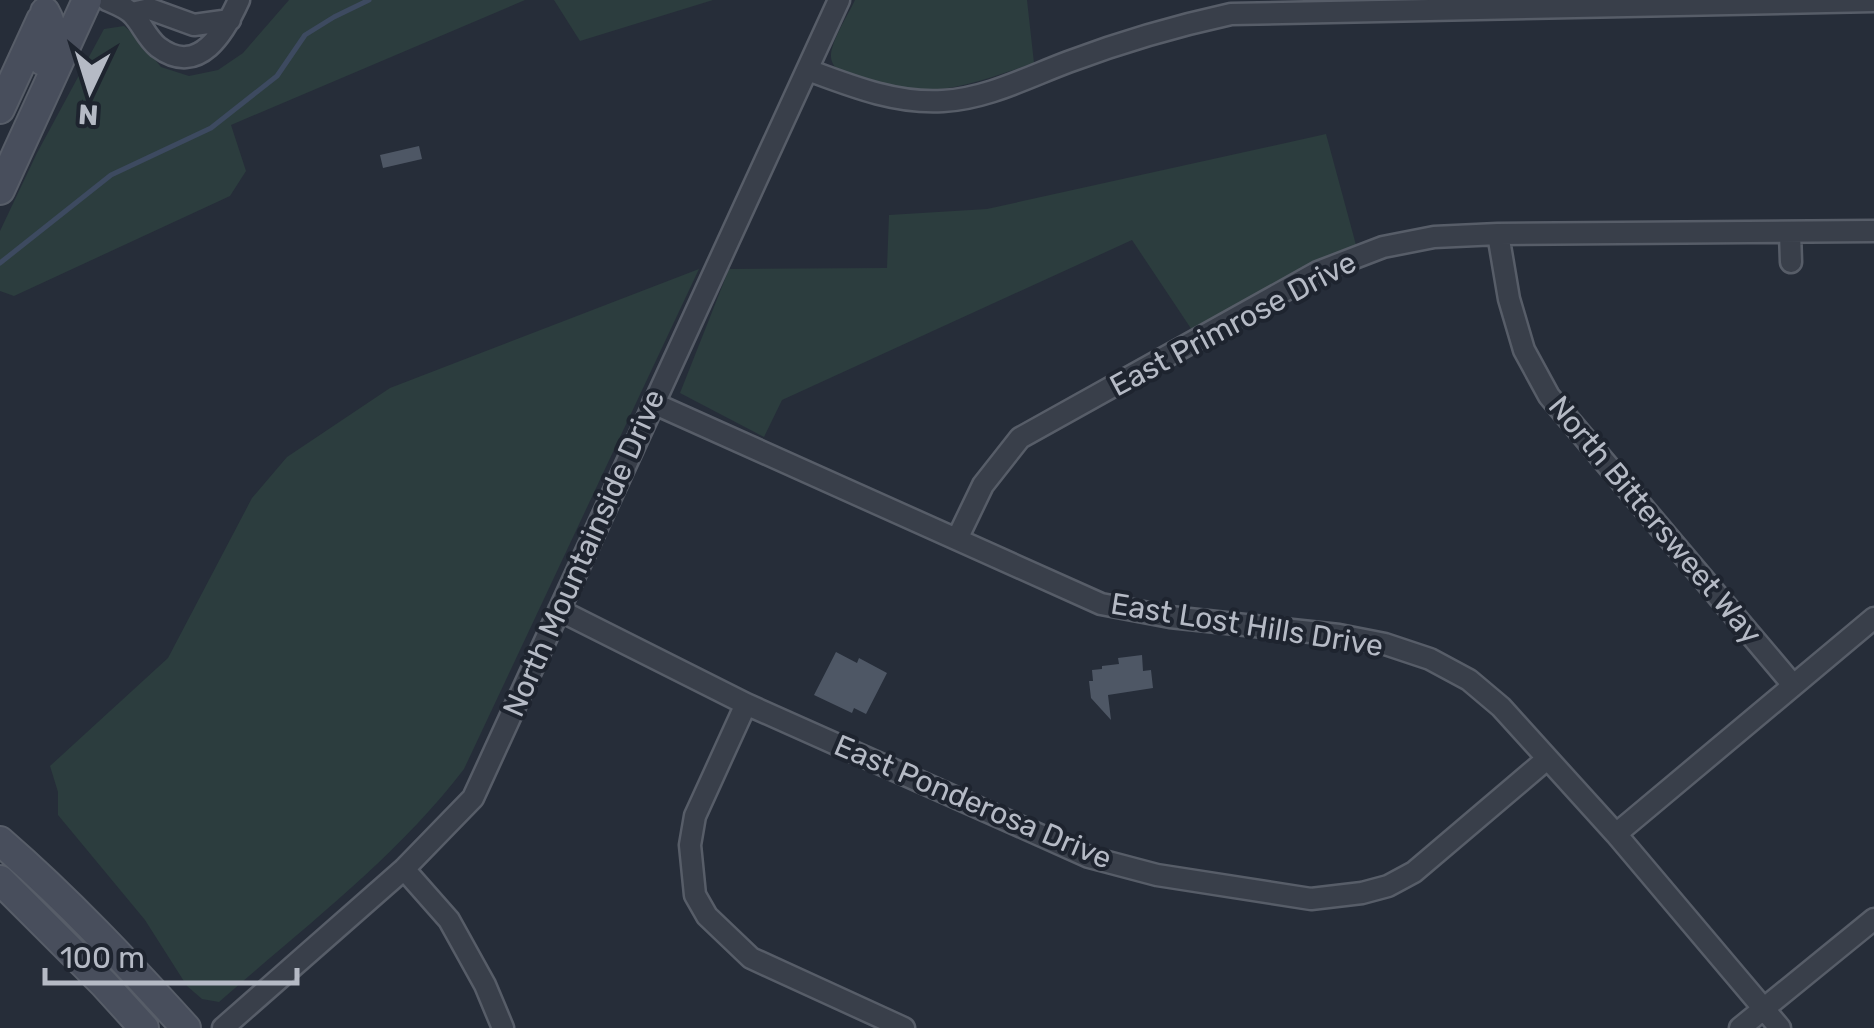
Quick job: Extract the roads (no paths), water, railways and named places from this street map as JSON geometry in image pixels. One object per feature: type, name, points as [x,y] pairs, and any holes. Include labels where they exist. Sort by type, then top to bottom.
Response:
[{"type":"street","points":[[0,190],[87,0]]},
{"type":"street","points":[[107,0],[132,12],[151,40],[177,55],[198,54],[207,49],[222,34],[234,10]]},
{"type":"street","name":"North Mountainside Drive","points":[[223,1028],[404,869],[473,798],[839,0]]},
{"type":"street","points":[[808,70],[866,91],[944,101],[974,96],[1230,7],[1874,2]]},
{"type":"street","points":[[27,130],[36,80],[53,32],[48,6]]},
{"type":"street","points":[[0,109],[48,6]]},
{"type":"street","points":[[132,12],[150,9],[194,25],[234,10]]},
{"type":"street","name":"East Primrose Drive","points":[[957,539],[983,485],[1020,438],[1318,272],[1382,247],[1434,237],[1498,234],[1874,231]]},
{"type":"street","points":[[1790,233],[1790,262]]},
{"type":"street","name":"North Bittersweet Way","points":[[1498,234],[1524,350],[1549,396],[1793,685]]},
{"type":"street","name":"East Lost Hills Drive","points":[[653,403],[1100,604],[1170,617],[1339,635],[1386,644],[1430,659],[1469,680],[1501,707],[1616,834],[1780,1028]]},
{"type":"street","name":"East Ponderosa Drive","points":[[559,610],[746,704],[1089,857],[1157,875],[1311,898],[1388,886],[1414,872],[1547,760]]},
{"type":"street","points":[[1616,834],[1874,618]]},
{"type":"street","points":[[746,704],[696,816],[690,845],[695,895],[707,916],[750,958],[904,1028]]},
{"type":"street","points":[[1,845],[116,952],[186,1028]]},
{"type":"street","points":[[404,869],[449,920],[485,985],[503,1028]]},
{"type":"street","points":[[0,880],[144,1028]]},
{"type":"street","points":[[1740,1028],[1874,918]]},
{"type":"waterway","points":[[0,263],[111,175],[211,128],[277,76],[305,35],[369,0]]}]
